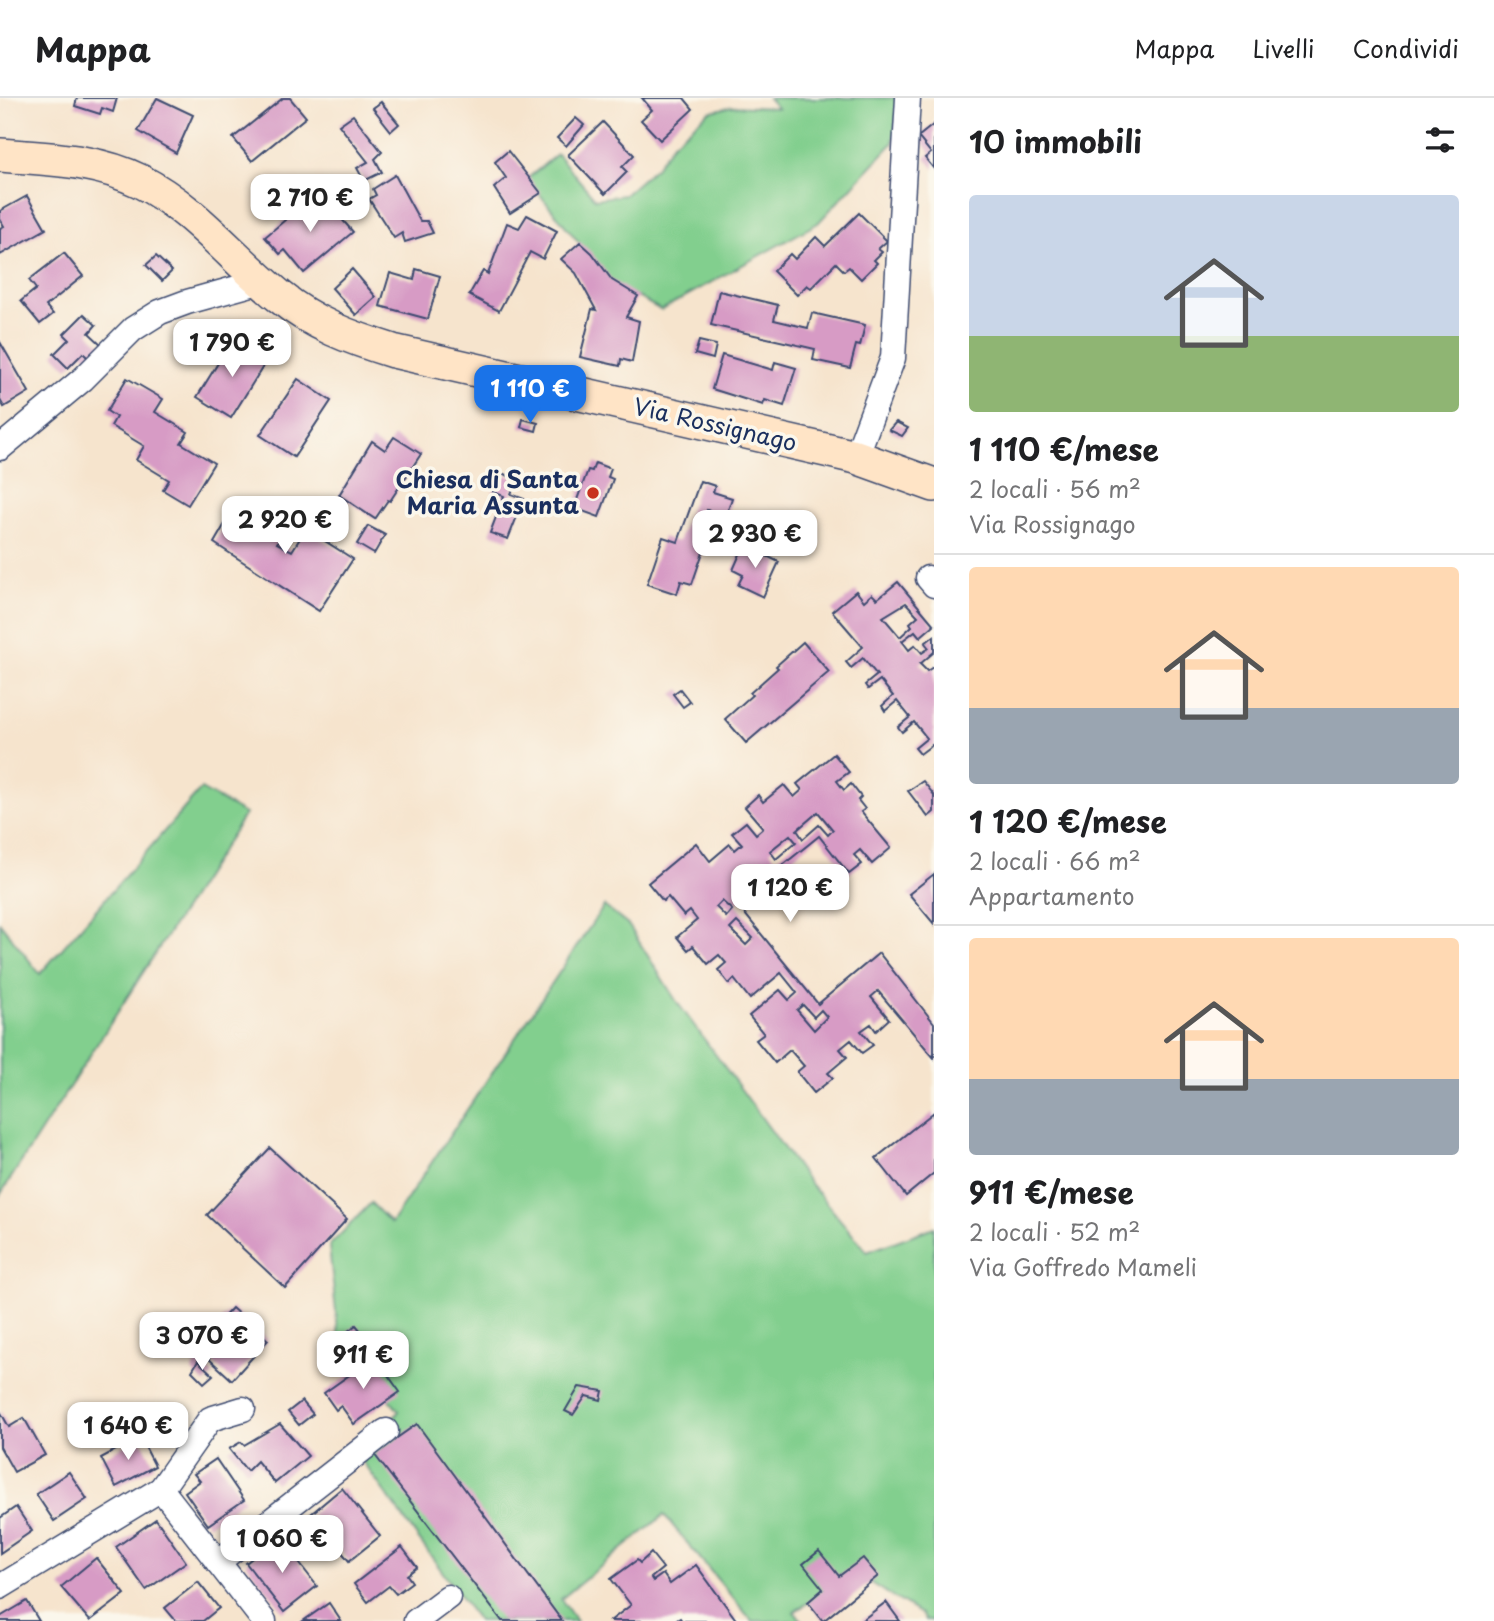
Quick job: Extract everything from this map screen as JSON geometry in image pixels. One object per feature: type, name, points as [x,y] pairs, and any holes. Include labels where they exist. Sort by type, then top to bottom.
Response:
[{"type":"street","points":[[856,457],[894,358],[908,98]]},
{"type":"street","name":"Via Rossignago","points":[[0,155],[69,160],[103,166],[140,181],[162,193],[191,215],[262,281],[301,313],[324,327],[393,351],[856,457],[934,485]]},
{"type":"street","points":[[0,448],[83,379],[133,329],[160,312],[262,281]]},
{"type":"street","points":[[0,1587],[161,1489],[210,1419],[243,1409]]},
{"type":"street","points":[[218,1562],[386,1431]]},
{"type":"street","points":[[161,1489],[264,1621]]},
{"type":"street","points":[[416,1621],[447,1597]]},
{"type":"green space","points":[[768,98],[900,98],[893,143],[818,223],[661,310],[612,283],[527,179],[557,154],[595,199],[624,195],[656,167],[673,143],[709,112],[732,106],[777,108]]},
{"type":"green space","points":[[201,789],[245,814],[0,1195],[0,923],[40,974]]},
{"type":"green space","points":[[604,906],[629,926],[677,1002],[807,1180],[867,1252],[934,1227],[934,1621],[925,1621],[921,1614],[854,1573],[794,1612],[803,1621],[752,1621],[664,1515],[561,1599],[576,1621],[478,1621],[360,1458],[399,1411],[339,1340],[329,1246],[371,1203],[391,1223]]},
{"type":"building","points":[[77,98],[117,98],[113,112],[102,108],[100,114],[75,106]]},
{"type":"building","points":[[157,98],[193,115],[176,153],[138,131]]},
{"type":"building","points":[[283,98],[290,98],[306,117],[252,161],[233,138]]},
{"type":"building","points":[[642,98],[684,98],[693,109],[660,140],[641,120],[652,110]]},
{"type":"building","points":[[381,102],[399,124],[391,131],[373,108]]},
{"type":"building","points":[[353,115],[382,152],[375,159],[382,172],[364,181],[357,168],[368,162],[339,125]]},
{"type":"building","points":[[576,118],[584,125],[566,146],[557,138]]},
{"type":"building","points":[[603,122],[634,155],[622,167],[627,172],[605,194],[568,155]]},
{"type":"building","points":[[934,124],[934,169],[925,158],[931,153],[918,137]]},
{"type":"building","points":[[508,151],[541,193],[510,213],[494,188],[506,178],[495,162]]},
{"type":"building","points":[[395,175],[420,221],[427,221],[433,233],[405,242],[402,233],[394,238],[369,199],[376,195],[373,189]]},
{"type":"building","points":[[320,194],[353,232],[304,273],[285,250],[280,254],[265,237]]},
{"type":"building","points":[[27,196],[46,229],[0,255],[0,228],[4,226],[0,211]]},
{"type":"building","points":[[859,213],[887,241],[878,249],[882,252],[874,260],[877,263],[861,279],[849,267],[844,271],[836,263],[811,288],[807,285],[797,295],[773,271],[790,254],[795,259],[816,237],[825,246]]},
{"type":"building","points":[[527,215],[557,231],[543,259],[530,252],[499,311],[469,295],[483,271],[488,274],[507,223],[519,228]]},
{"type":"building","points":[[580,242],[612,280],[638,296],[626,317],[639,321],[632,362],[621,359],[620,366],[580,357],[592,309],[596,310],[576,273],[561,259]]},
{"type":"building","points":[[64,253],[83,276],[46,306],[53,314],[40,324],[21,301],[36,289],[29,280]]},
{"type":"building","points":[[156,256],[172,271],[162,281],[146,265]]},
{"type":"building","points":[[352,269],[376,297],[356,315],[332,288]]},
{"type":"building","points":[[416,269],[440,276],[428,319],[380,306],[390,273],[414,280]]},
{"type":"building","points":[[719,291],[778,305],[774,320],[808,328],[812,313],[865,325],[860,346],[856,345],[850,368],[813,360],[815,349],[711,325]]},
{"type":"building","points":[[84,314],[96,325],[89,333],[103,346],[89,359],[83,353],[68,368],[54,354],[69,339],[64,334]]},
{"type":"building","points":[[233,339],[267,360],[231,418],[197,397]]},
{"type":"building","points":[[699,341],[716,345],[713,359],[695,354]]},
{"type":"building","points":[[0,342],[29,392],[4,407],[0,400]]},
{"type":"building","points":[[722,355],[773,370],[775,362],[796,368],[784,406],[765,400],[763,405],[712,389]]},
{"type":"building","points":[[127,378],[163,399],[155,412],[188,432],[181,443],[214,463],[188,505],[163,490],[169,480],[136,460],[144,446],[111,426],[116,417],[107,411]]},
{"type":"building","points":[[298,379],[331,401],[294,457],[260,435]]},
{"type":"building","points":[[523,419],[538,423],[536,431],[521,427]]},
{"type":"building","points":[[896,422],[908,428],[902,436],[889,430]]},
{"type":"building","points":[[394,437],[421,454],[375,519],[339,495],[372,441],[385,450]]},
{"type":"building","name":"Chiesa di Santa Maria Assunta","points":[[595,463],[611,469],[608,477],[613,479],[599,517],[574,508],[588,470],[592,471]]},
{"type":"building","points":[[501,473],[517,479],[511,494],[524,499],[508,539],[490,533],[504,496],[493,492]]},
{"type":"building","points":[[700,481],[715,486],[713,492],[732,498],[726,516],[707,510],[702,523],[712,526],[692,584],[681,581],[677,594],[647,584],[663,537],[678,542]]},
{"type":"building","points":[[243,502],[285,529],[277,543],[292,551],[306,529],[353,559],[319,611],[214,543],[229,517],[233,519]]},
{"type":"building","points":[[368,526],[385,535],[374,554],[357,544]]},
{"type":"building","points":[[744,545],[779,562],[763,597],[738,585],[743,575],[733,570]]},
{"type":"building","points":[[898,582],[934,625],[920,637],[915,631],[902,641],[909,650],[915,645],[922,653],[929,648],[925,643],[934,636],[934,652],[920,664],[927,671],[934,668],[934,748],[932,745],[920,754],[915,748],[927,738],[914,722],[902,732],[898,727],[910,717],[897,701],[885,711],[882,706],[893,696],[880,680],[868,689],[865,685],[877,675],[863,658],[851,668],[846,662],[863,647],[832,611],[856,591],[864,601],[872,594],[877,599]],"holes":[[[906,603],[918,616],[900,637],[883,617]]]},
{"type":"building","points":[[803,642],[829,672],[746,743],[725,719]]},
{"type":"building","points":[[680,689],[690,702],[683,707],[673,694]]},
{"type":"building","points":[[834,754],[849,772],[837,781],[844,790],[851,784],[861,797],[858,800],[865,809],[861,812],[891,848],[872,864],[860,850],[854,855],[862,864],[849,874],[819,836],[736,903],[818,1004],[879,953],[934,1023],[934,1058],[878,991],[871,997],[889,1019],[876,1031],[871,1024],[861,1031],[873,1045],[862,1053],[851,1040],[840,1049],[847,1057],[828,1073],[833,1078],[814,1093],[797,1072],[804,1066],[790,1050],[775,1063],[756,1040],[764,1034],[749,1016],[780,990],[789,1000],[797,993],[781,973],[750,999],[734,979],[729,984],[718,970],[726,963],[719,955],[708,964],[693,946],[688,950],[677,937],[697,920],[690,911],[684,916],[668,897],[663,901],[648,883],[696,843],[710,861],[730,844],[735,850],[742,844],[732,833],[746,822],[756,834],[763,828],[745,807],[758,795],[763,802],[784,785],[794,797],[802,790],[797,784]],"holes":[[[818,812],[833,830],[828,835],[819,825],[803,839],[797,830]],[[790,835],[796,842],[776,859],[770,851]],[[722,901],[732,910],[726,917],[716,907]],[[737,922],[753,938],[746,945],[730,929]],[[803,1005],[814,1017],[821,1010],[827,1017],[814,1030],[797,1010]]]},
{"type":"building","points":[[923,781],[934,795],[934,812],[928,817],[908,791]]},
{"type":"building","points":[[934,874],[934,924],[909,894]]},
{"type":"building","points":[[934,1112],[934,1173],[906,1196],[876,1158]]},
{"type":"building","points":[[270,1148],[347,1219],[285,1288],[207,1215]]},
{"type":"building","points":[[232,1308],[268,1340],[232,1380],[196,1347]]},
{"type":"building","points":[[356,1325],[371,1343],[353,1358],[338,1339]]},
{"type":"building","points":[[375,1357],[400,1392],[354,1424],[341,1406],[336,1410],[324,1393]]},
{"type":"building","points":[[198,1361],[213,1375],[204,1383],[192,1371]]},
{"type":"building","points":[[579,1387],[603,1391],[601,1400],[586,1396],[573,1415],[565,1411]]},
{"type":"building","points":[[302,1401],[313,1414],[299,1425],[288,1412]]},
{"type":"building","points":[[0,1411],[9,1427],[24,1418],[45,1455],[14,1472],[0,1447]]},
{"type":"building","points":[[280,1424],[308,1456],[275,1483],[257,1461],[247,1471],[229,1449],[241,1442],[244,1445]]},
{"type":"building","points":[[417,1424],[562,1621],[502,1621],[374,1454]]},
{"type":"building","points":[[140,1437],[155,1466],[116,1487],[101,1458]]},
{"type":"building","points":[[216,1459],[244,1500],[208,1525],[185,1492],[200,1481],[194,1474]]},
{"type":"building","points":[[69,1472],[87,1499],[54,1521],[36,1494]]},
{"type":"building","points":[[342,1488],[380,1536],[349,1561],[311,1514]]},
{"type":"building","points":[[16,1507],[32,1531],[0,1553],[0,1518]]},
{"type":"building","points":[[156,1519],[186,1562],[146,1590],[116,1547]]},
{"type":"building","points":[[279,1537],[317,1586],[284,1612],[246,1563]]},
{"type":"building","points":[[402,1547],[417,1567],[407,1575],[412,1582],[396,1594],[389,1586],[368,1602],[354,1584]]},
{"type":"building","points":[[819,1551],[839,1576],[863,1558],[878,1576],[823,1621],[808,1602],[823,1589],[803,1564]]},
{"type":"building","points":[[651,1553],[663,1568],[651,1578],[653,1581],[663,1574],[670,1584],[696,1565],[737,1621],[682,1621],[680,1618],[675,1621],[610,1621],[631,1605],[611,1579],[637,1560],[640,1563]]},
{"type":"building","points":[[96,1558],[125,1594],[90,1621],[61,1587]]},
{"type":"building","points":[[198,1582],[219,1608],[203,1621],[176,1621],[165,1608]]},
{"type":"building","points":[[27,1601],[39,1621],[0,1621],[0,1617]]},
{"type":"building","points":[[886,1602],[900,1621],[861,1621]]},
{"type":"building","points":[[329,1603],[341,1621],[303,1621]]},
{"type":"place","name":"Chiesa di Santa Maria Assunta","points":[[593,493]]}]
